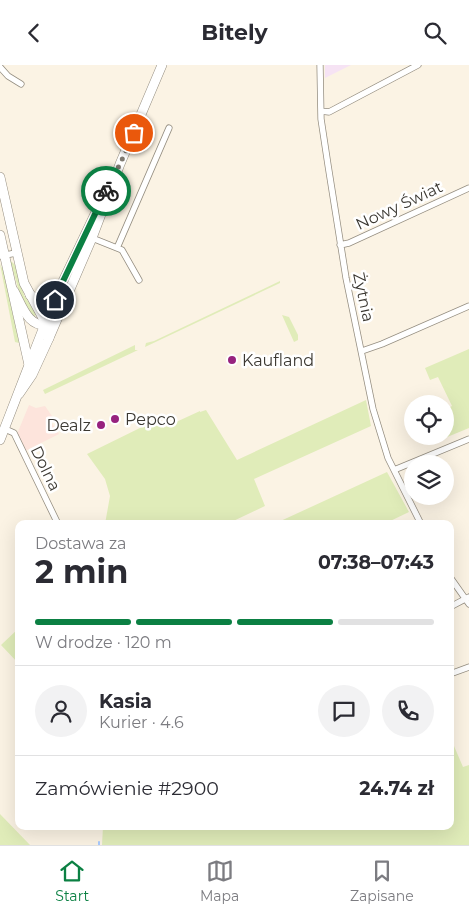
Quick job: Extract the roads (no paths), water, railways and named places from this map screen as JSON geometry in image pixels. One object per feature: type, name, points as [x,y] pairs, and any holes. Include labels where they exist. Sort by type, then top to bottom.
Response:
[{"type":"street","points":[[19,394],[32,375],[57,321],[162,65]]},
{"type":"street","name":"Żytnia","points":[[320,65],[320,111],[340,245],[362,351],[382,440],[394,470],[419,520]]},
{"type":"street","points":[[320,111],[329,111],[418,65]]},
{"type":"street","points":[[0,67],[8,76],[21,84]]},
{"type":"street","points":[[117,247],[169,128]]},
{"type":"street","points":[[0,440],[56,296],[120,164]]},
{"type":"street","points":[[0,177],[22,277],[29,294],[43,318],[49,338]]},
{"type":"street","name":"Nowy Świat","points":[[340,245],[349,243],[469,188]]},
{"type":"street","points":[[0,235],[2,256],[10,282],[28,365]]},
{"type":"street","points":[[92,238],[122,250],[139,280]]},
{"type":"street","points":[[2,256],[16,253]]},
{"type":"street","points":[[10,282],[30,320],[36,325],[45,325],[57,321]]},
{"type":"street","points":[[29,294],[42,302],[56,296]]},
{"type":"street","points":[[362,351],[469,306]]},
{"type":"street","name":"Dolna","points":[[5,429],[14,433],[56,520]]},
{"type":"street","points":[[394,470],[469,439]]},
{"type":"street","points":[[454,582],[468,600],[454,605]]},
{"type":"street","points":[[454,673],[469,667]]},
{"type":"place","name":"Kaufland","points":[[232,360]]},
{"type":"place","name":"Pepco","points":[[115,419]]},
{"type":"place","name":"Dealz","points":[[101,425]]}]
